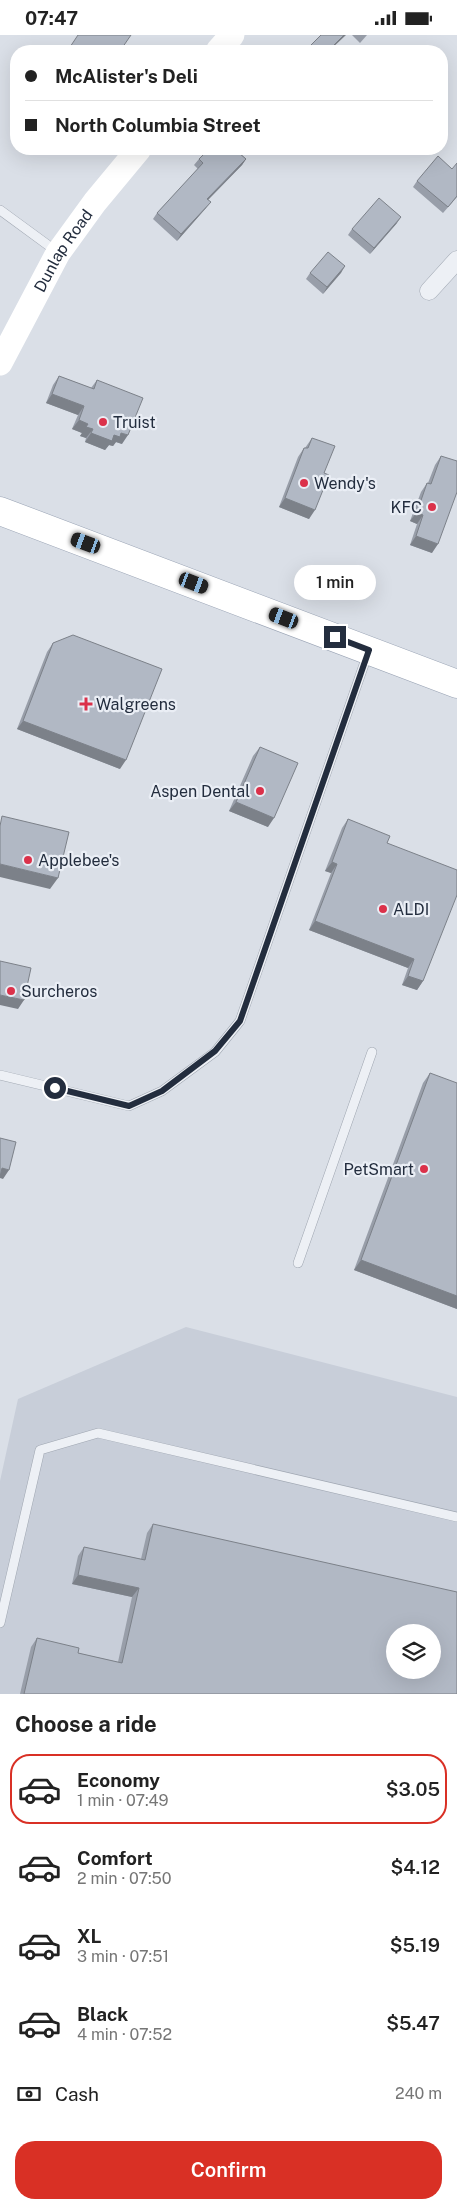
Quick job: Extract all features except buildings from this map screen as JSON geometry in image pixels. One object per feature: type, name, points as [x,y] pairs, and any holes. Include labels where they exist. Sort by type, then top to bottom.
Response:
[{"type":"main road","points":[[223,45],[232,35]]},
{"type":"main road","name":"Dunlap Road","points":[[0,363],[58,253],[134,155]]},
{"type":"main road","points":[[0,511],[457,684]]},
{"type":"street","points":[[429,291],[457,260]]},
{"type":"lane","points":[[0,210],[58,253]]},
{"type":"lane","points":[[0,1075],[129,1106],[162,1091],[215,1051],[240,1021],[369,650]]},
{"type":"lane","points":[[298,1263],[372,1052]]},
{"type":"lane","points":[[0,1623],[40,1450],[98,1433],[457,1517]]},
{"type":"shaded area","points":[[186,1327],[457,1397],[457,1694],[0,1694],[0,1481],[18,1399]]},
{"type":"place","name":"Truist","points":[[103,422]]},
{"type":"place","name":"Wendy's","points":[[304,483]]},
{"type":"place","name":"KFC","points":[[432,507]]},
{"type":"place","name":"Walgreens","points":[[86,704]]},
{"type":"place","name":"Aspen Dental","points":[[260,791]]},
{"type":"place","name":"Applebee's","points":[[28,860]]},
{"type":"place","name":"ALDI","points":[[383,909]]},
{"type":"place","name":"Surcheros","points":[[11,991]]},
{"type":"place","name":"PetSmart","points":[[424,1169]]},
{"type":"route","points":[[55,1088],[129,1106],[162,1091],[215,1051],[240,1021],[369,650],[335,637]]}]
